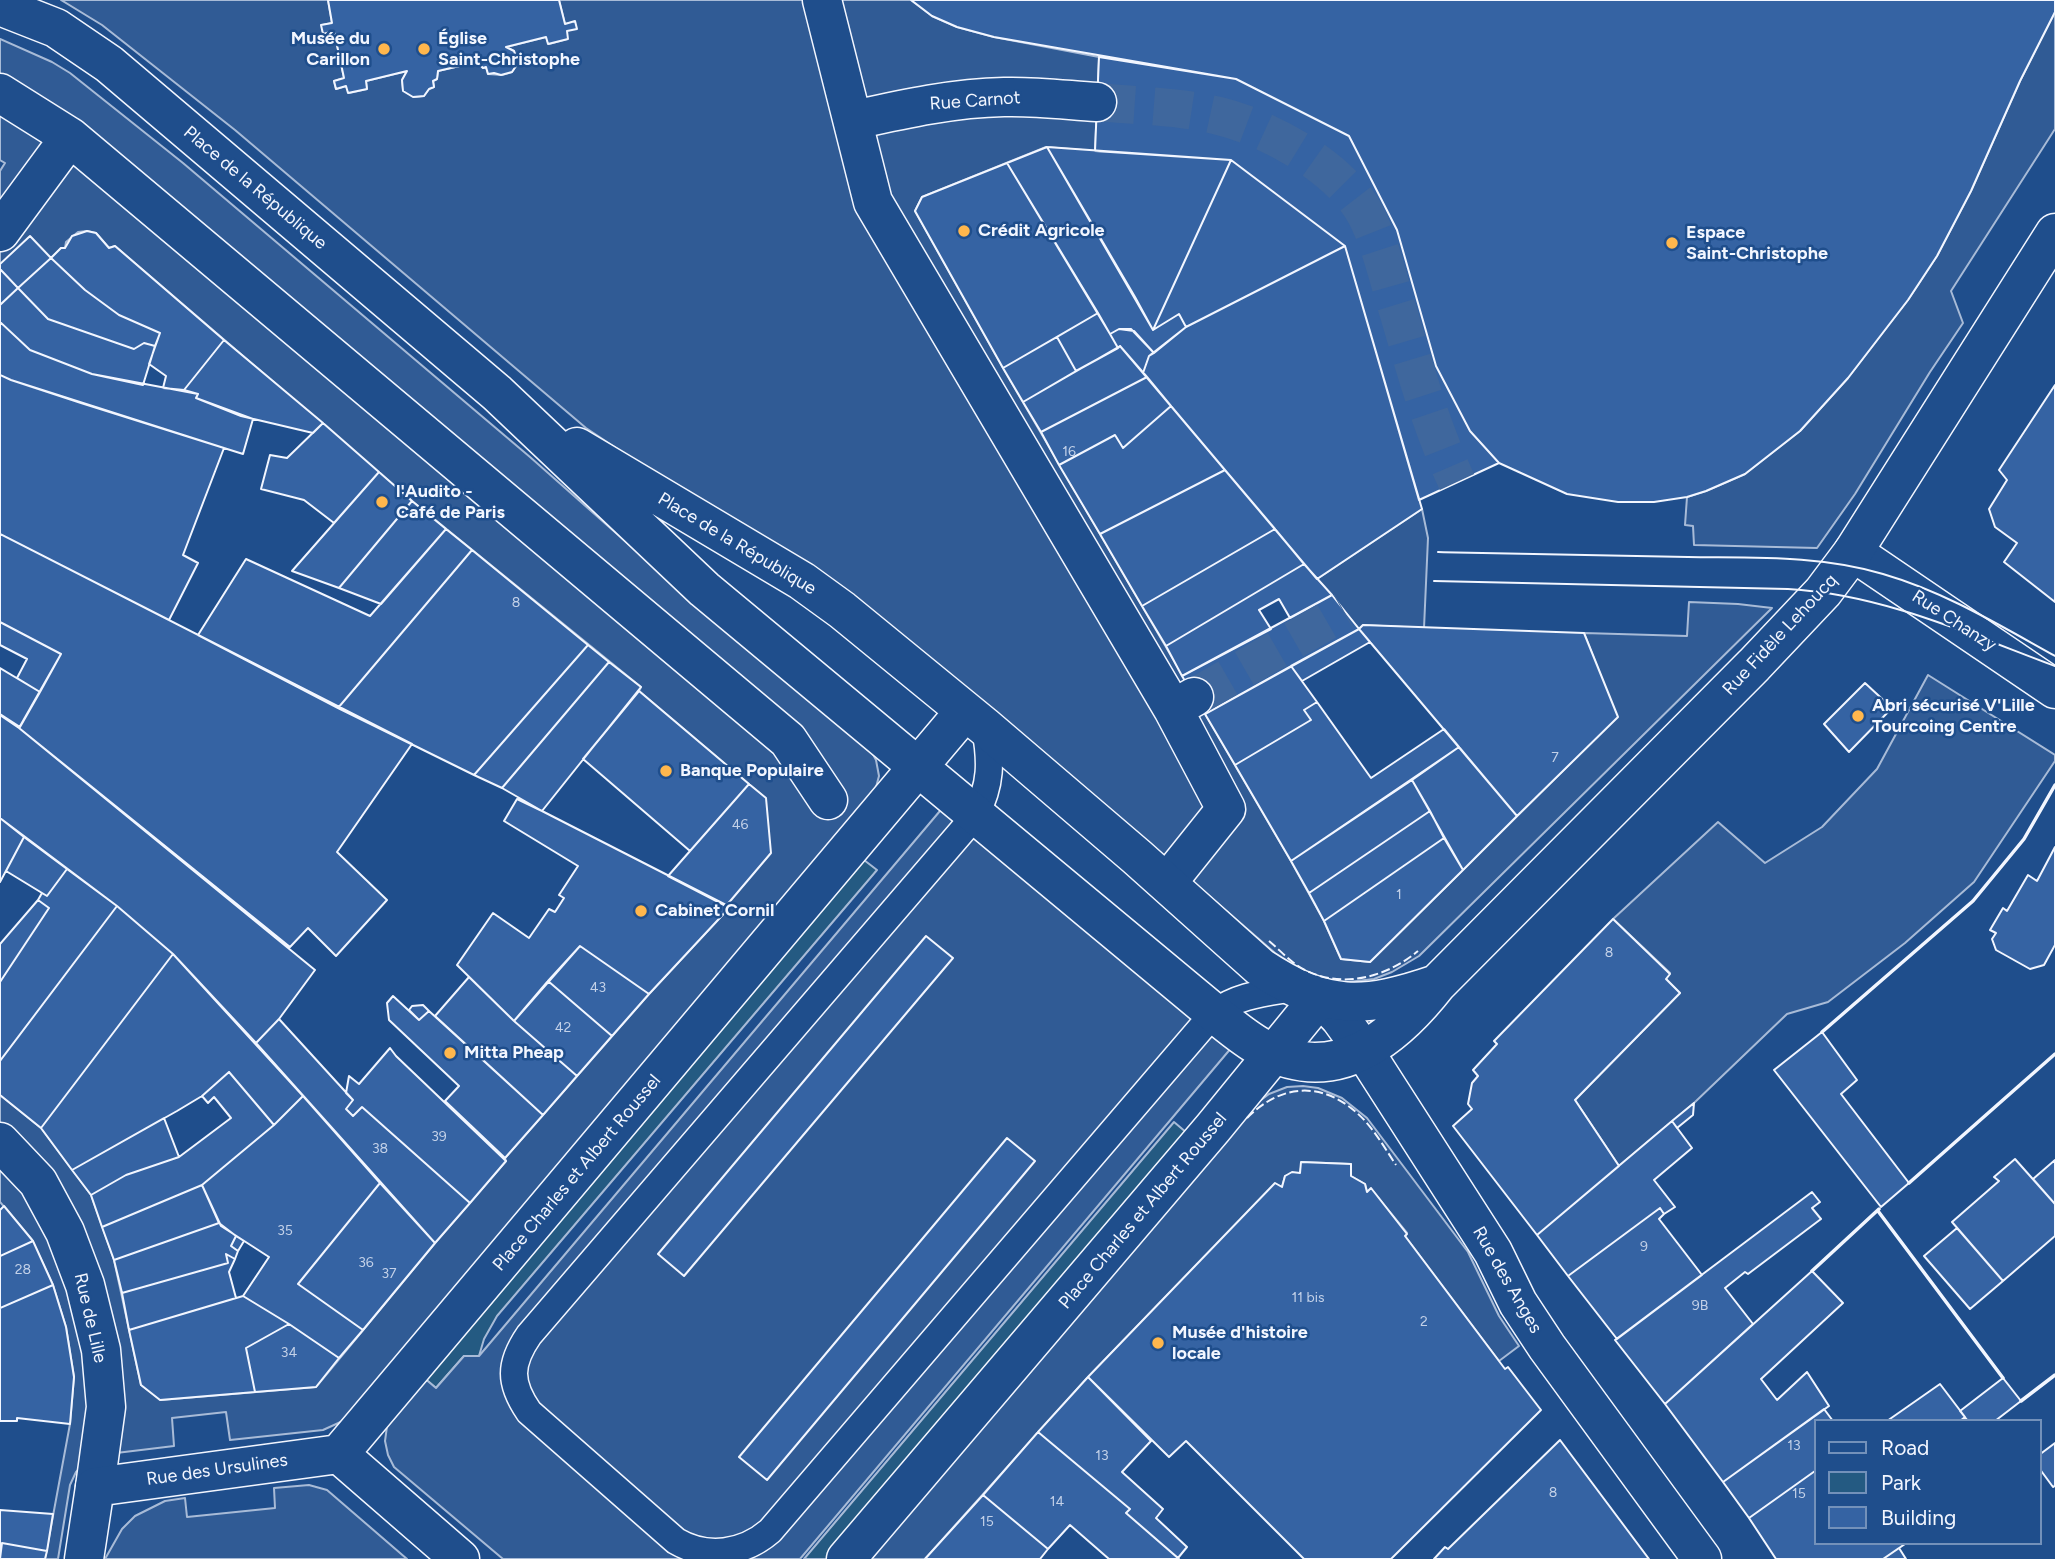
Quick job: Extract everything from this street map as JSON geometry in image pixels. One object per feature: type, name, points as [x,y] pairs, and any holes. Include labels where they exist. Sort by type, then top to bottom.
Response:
[{"type":"main road","points":[[822,0],[873,202],[1184,703],[1226,809],[1178,869]]},
{"type":"main road","name":"Place de la République","points":[[0,6],[56,28],[87,47],[497,393],[704,589],[918,769]]},
{"type":"main road","points":[[0,93],[70,137],[788,740],[828,800]]},
{"type":"main road","name":"Rue Carnot","points":[[854,120],[926,104],[963,100],[1006,97],[1097,102]]},
{"type":"main road","points":[[0,232],[70,137]]},
{"type":"main road","name":"Rue Fidèle Lehoucq","points":[[1364,1051],[1400,1026],[1416,1011],[1437,984],[1823,592],[1853,552],[2055,233]]},
{"type":"main road","name":"Place de la République","points":[[497,393],[583,451],[802,581],[851,617],[975,719]]},
{"type":"main road","name":"Rue Chanzy","points":[[1853,552],[2055,689]]},
{"type":"main road","points":[[975,719],[1137,856],[1261,967],[1307,993]]},
{"type":"main road","name":"Place Charles et Albert Roussel","points":[[339,1454],[918,769],[975,719]]},
{"type":"main road","points":[[918,769],[1251,1042],[1274,1054],[1321,1061],[1348,1057],[1364,1051]]},
{"type":"main road","name":"Rue Fidèle Lehoucq","points":[[1307,993],[1350,1002],[1374,1001],[1401,996],[1437,984]]},
{"type":"main road","name":"Place Charles et Albert Roussel","points":[[846,1559],[1274,1054],[1307,993]]},
{"type":"main road","name":"Rue des Anges","points":[[1307,993],[1340,1018],[1364,1051],[1493,1252],[1518,1303],[1547,1348],[1702,1559]]},
{"type":"main road","name":"Rue de Lille","points":[[0,1142],[38,1182],[65,1232],[85,1285],[101,1350],[106,1407],[83,1559]]},
{"type":"main road","points":[[339,1454],[460,1559]]},
{"type":"main road","name":"Rue des Ursulines","points":[[95,1486],[339,1454]]},
{"type":"lane","points":[[975,719],[991,762],[984,797],[975,816],[518,1351],[513,1374],[515,1387],[530,1412],[676,1541],[697,1551],[725,1552],[749,1545],[770,1531],[1214,1013],[1230,1002],[1248,995],[1307,993]]},
{"type":"green space","points":[[864,860],[877,870],[497,1316],[484,1339],[479,1356],[464,1356],[436,1388],[423,1377]]},
{"type":"green space","points":[[1174,1122],[1187,1133],[828,1559],[804,1559]]},
{"type":"shaded area","points":[[61,0],[328,0],[332,23],[322,25],[323,33],[334,31],[344,78],[334,81],[336,89],[346,86],[349,93],[367,89],[366,81],[407,71],[402,80],[403,90],[414,97],[424,96],[434,87],[433,81],[437,79],[438,71],[477,62],[483,68],[486,67],[488,74],[502,75],[512,72],[518,63],[514,51],[506,47],[546,37],[549,44],[567,39],[567,31],[575,22],[565,24],[559,0],[911,0],[932,16],[957,27],[994,37],[1099,57],[1095,151],[1046,147],[922,197],[915,211],[1003,368],[1291,861],[1324,921],[1341,959],[1370,962],[1617,717],[1584,633],[1687,636],[1689,602],[1772,608],[1419,956],[1374,979],[1340,983],[1317,979],[1275,953],[1178,869],[811,565],[586,428],[235,130],[102,25]]},
{"type":"shaded area","points":[[2055,12],[2055,129],[1951,291],[1963,323],[1855,494],[1817,548],[1694,545],[1693,526],[1685,525],[1687,497],[1745,474],[1800,431],[1848,378],[1908,300],[1937,256],[1971,191],[2020,81]]},
{"type":"shaded area","points":[[0,39],[70,73],[183,163],[530,457],[694,602],[869,747],[876,760],[879,776],[875,791],[345,1420],[323,1430],[230,1440],[226,1412],[172,1418],[174,1446],[108,1454],[76,1472],[70,1485],[58,1559],[45,1559],[70,1424],[74,1377],[66,1327],[53,1285],[32,1240],[0,1202],[0,1095],[41,1128],[91,1195],[114,1260],[141,1385],[161,1400],[316,1387],[506,1161],[505,1158],[649,994],[729,908],[726,906],[765,798],[639,691],[641,687],[412,501],[115,246],[109,248],[96,233],[78,232],[66,242],[65,248],[61,248],[51,258],[0,264],[0,171],[5,163],[0,160]]},
{"type":"shaded area","points":[[1422,509],[1428,538],[1424,628],[1363,625],[1359,629],[1317,579]]},
{"type":"shaded area","points":[[1928,675],[2055,755],[2055,761],[1974,882],[1905,943],[1828,1002],[1787,1014],[1694,1103],[1619,1166],[1575,1100],[1680,993],[1666,979],[1670,973],[1613,919],[1718,822],[1765,863],[1822,827],[1877,769]]},
{"type":"shaded area","points":[[945,805],[1232,1047],[800,1559],[503,1559],[394,1467],[385,1441],[388,1419],[423,1377],[436,1388],[464,1356],[479,1356]]},
{"type":"shaded area","points":[[1287,1087],[1318,1088],[1342,1098],[1367,1118],[1468,1252],[1499,1316],[1519,1346],[1499,1361],[1405,1236],[1407,1233],[1371,1189],[1367,1192],[1365,1184],[1351,1176],[1351,1164],[1302,1162],[1300,1173],[1285,1176],[1282,1187],[1275,1184],[1088,1377],[925,1559],[868,1559],[1257,1103],[1269,1094]]},
{"type":"shaded area","points":[[309,1485],[327,1490],[407,1559],[105,1559],[122,1529],[135,1516],[165,1501],[185,1498],[187,1517],[275,1508],[274,1488]]},
{"type":"building","name":"Église Saint-Christophe","points":[[328,0],[559,0],[565,24],[575,21],[577,29],[567,31],[568,39],[548,44],[546,37],[506,47],[514,51],[518,63],[512,72],[488,74],[486,67],[483,68],[477,62],[438,71],[437,79],[433,81],[434,87],[424,96],[413,97],[403,91],[402,80],[407,71],[366,81],[367,89],[348,93],[346,86],[336,89],[334,81],[344,78],[334,31],[323,34],[321,25],[332,23]]},
{"type":"building","name":"Espace Saint-Christophe","points":[[911,0],[2055,0],[2055,12],[2020,81],[1971,191],[1937,256],[1908,300],[1848,378],[1800,431],[1745,474],[1687,497],[1654,502],[1618,502],[1567,494],[1499,463],[1470,431],[1436,366],[1397,230],[1349,136],[1236,79],[994,37],[957,27],[932,16]]},
{"type":"building","points":[[1099,57],[1236,79],[1349,136],[1397,230],[1436,366],[1470,431],[1499,463],[1419,500],[1345,246],[1231,160],[1095,151]]},
{"type":"building","points":[[1047,147],[1153,330],[1179,314],[1186,327],[1154,353],[1131,329],[1119,329],[1110,334],[1007,163]]},
{"type":"building","points":[[1047,147],[1231,160],[1153,330],[1135,297]]},
{"type":"building","points":[[1231,160],[1345,246],[1186,327],[1179,314],[1153,330]]},
{"type":"building","points":[[1007,163],[1098,313],[1003,368],[915,211],[922,197]]},
{"type":"building","points":[[87,231],[96,233],[109,248],[115,246],[224,340],[184,390],[163,388],[166,376],[149,364],[160,333],[119,315],[85,290],[51,258],[61,248],[65,248],[72,236]]},
{"type":"building","points":[[30,236],[51,258],[18,288],[0,269],[0,264]]},
{"type":"building","points":[[1345,246],[1422,509],[1317,579],[1143,373],[1149,356],[1186,327]]},
{"type":"building","points":[[51,258],[85,290],[119,315],[160,333],[155,346],[144,343],[134,349],[48,319],[18,288]]},
{"type":"building","points":[[0,269],[18,288],[0,305]]},
{"type":"building","points":[[18,288],[48,319],[134,349],[144,343],[155,346],[143,385],[92,374],[30,350],[0,322],[0,305]]},
{"type":"building","points":[[1098,313],[1118,348],[1076,371],[1057,337]]},
{"type":"building","points":[[0,322],[30,350],[92,374],[198,394],[196,398],[253,419],[243,454],[0,375]]},
{"type":"building","points":[[1119,329],[1134,331],[1154,353],[1149,356],[1143,373],[1120,346],[1118,348],[1110,334]]},
{"type":"building","points":[[1057,337],[1076,371],[1023,402],[1003,368]]},
{"type":"building","points":[[224,340],[323,423],[313,433],[241,416],[196,398],[198,394],[184,390]]},
{"type":"building","points":[[1120,346],[1147,377],[1041,432],[1023,402]]},
{"type":"building","points":[[0,375],[224,448],[183,555],[198,563],[169,620],[0,534]]},
{"type":"building","points":[[1147,377],[1171,406],[1123,448],[1115,435],[1059,465],[1041,432]]},
{"type":"building","points":[[2055,385],[2055,602],[2004,562],[2017,543],[1995,527],[1989,509],[2007,480],[1999,470]]},
{"type":"building","points":[[1171,406],[1225,470],[1100,534],[1059,465],[1115,435],[1123,448]]},
{"type":"building","points":[[323,423],[379,472],[334,523],[304,500],[261,489],[270,455],[287,458]]},
{"type":"building","points":[[1225,470],[1275,529],[1142,606],[1100,534]]},
{"type":"building","points":[[379,472],[412,501],[339,588],[292,571]]},
{"type":"building","points":[[412,501],[446,529],[381,604],[339,588]]},
{"type":"building","points":[[446,529],[472,550],[338,708],[198,635],[246,559],[370,616]]},
{"type":"building","points":[[1275,529],[1304,564],[1166,646],[1142,606]]},
{"type":"building","points":[[0,534],[412,744],[337,852],[387,900],[336,956],[308,928],[290,947],[19,728],[61,654],[0,622]]},
{"type":"building","points":[[472,550],[588,645],[474,775],[338,708]]},
{"type":"building","points":[[1304,564],[1332,595],[1290,618],[1279,599],[1259,610],[1271,629],[1182,676],[1166,646]]},
{"type":"building","points":[[1332,595],[1359,629],[1205,714],[1182,676]]},
{"type":"building","points":[[0,622],[61,654],[40,692],[17,678],[27,659],[0,645]]},
{"type":"building","points":[[1363,625],[1584,633],[1618,717],[1517,816],[1359,629]]},
{"type":"building","points":[[1359,629],[1370,642],[1302,681],[1291,666]]},
{"type":"building","points":[[588,645],[609,662],[502,788],[474,775]]},
{"type":"building","points":[[609,662],[641,687],[542,811],[502,788]]},
{"type":"building","points":[[1291,666],[1317,702],[1304,710],[1311,720],[1235,765],[1205,714]]},
{"type":"building","points":[[0,668],[40,692],[20,727],[0,714]]},
{"type":"building","name":"Abri sécurisé V'Lille Tourcoing Centre","points":[[1865,683],[1892,708],[1849,752],[1824,724]]},
{"type":"building","name":"Banque Populaire","points":[[639,691],[749,784],[690,851],[583,759]]},
{"type":"building","points":[[1317,702],[1371,778],[1444,729],[1459,747],[1291,861],[1235,765],[1311,720],[1304,710]]},
{"type":"building","points":[[0,715],[315,970],[279,1019],[256,1043],[173,954],[117,906],[0,818]]},
{"type":"building","points":[[1459,747],[1517,816],[1463,870],[1412,780]]},
{"type":"building","points":[[1412,780],[1430,811],[1309,893],[1291,861]]},
{"type":"building","points":[[749,784],[766,798],[771,853],[726,906],[668,876]]},
{"type":"building","name":"Cabinet Cornil","points":[[517,799],[730,907],[649,994],[580,946],[514,1021],[457,965],[493,913],[529,938],[549,909],[555,912],[564,898],[559,895],[578,866],[504,821]]},
{"type":"building","points":[[1430,811],[1444,838],[1324,921],[1309,893]]},
{"type":"building","points":[[0,818],[24,837],[0,882]]},
{"type":"building","points":[[24,837],[67,869],[47,896],[6,871]]},
{"type":"building","points":[[1444,838],[1463,870],[1370,962],[1341,959],[1324,921]]},
{"type":"building","points":[[2055,847],[2055,945],[2044,965],[2030,969],[1996,950],[1992,939],[1996,933],[1990,930],[2003,908],[2007,911],[2028,875],[2037,881]]},
{"type":"building","points":[[67,869],[117,906],[0,1061],[0,982],[49,908],[38,900],[42,893],[47,896]]},
{"type":"building","points":[[38,900],[49,908],[0,982],[0,944]]},
{"type":"building","points":[[117,906],[173,954],[41,1128],[0,1095],[0,1061]]},
{"type":"building","points":[[1613,919],[1670,974],[1666,979],[1680,993],[1575,1100],[1619,1166],[1537,1235],[1453,1126],[1472,1109],[1468,1104],[1472,1083],[1478,1076],[1473,1070],[1497,1044],[1494,1041]]},
{"type":"building","points":[[926,936],[953,958],[684,1276],[658,1254]]},
{"type":"building","points":[[580,946],[649,994],[612,1036],[548,981]]},
{"type":"building","points":[[173,954],[303,1096],[274,1125],[229,1072],[202,1096],[72,1170],[41,1128]]},
{"type":"building","points":[[469,977],[577,1076],[543,1115],[435,1016]]},
{"type":"building","points":[[548,981],[612,1036],[577,1076],[514,1021]]},
{"type":"building","name":"Mitta Pheap","points":[[393,996],[419,1020],[429,1011],[543,1115],[505,1158],[445,1101],[459,1086],[389,1020],[387,1003]]},
{"type":"building","points":[[423,1005],[429,1011],[419,1020],[409,1010],[412,1006]]},
{"type":"building","points":[[279,1019],[353,1100],[346,1109],[353,1116],[362,1107],[470,1203],[435,1243],[256,1043]]},
{"type":"building","points":[[1822,1032],[1857,1080],[1841,1094],[1909,1183],[1881,1207],[1774,1070]]},
{"type":"building","points":[[390,1048],[506,1161],[470,1203],[362,1107],[353,1116],[346,1109],[353,1100],[346,1093],[349,1076],[359,1084]]},
{"type":"building","points":[[229,1072],[274,1125],[202,1185],[102,1227],[91,1195],[126,1175],[179,1157],[231,1118],[214,1097],[208,1103],[202,1096]]},
{"type":"building","points":[[303,1096],[380,1183],[298,1284],[363,1330],[339,1358],[243,1296],[269,1257],[221,1226],[202,1185],[274,1125]]},
{"type":"building","points":[[1694,1103],[1693,1115],[1677,1128],[1672,1121]]},
{"type":"building","points":[[164,1118],[179,1157],[126,1175],[91,1195],[72,1170]]},
{"type":"building","points":[[1672,1121],[1692,1148],[1654,1180],[1675,1207],[1664,1214],[1660,1208],[1568,1276],[1537,1235]]},
{"type":"building","points":[[1007,1138],[1035,1161],[767,1480],[739,1457]]},
{"type":"building","points":[[2015,1159],[2055,1204],[2055,1236],[2003,1281],[1952,1222],[1999,1181],[1994,1177]]},
{"type":"building","points":[[2055,1160],[2055,1204],[2033,1179]]},
{"type":"building","points":[[1301,1162],[1351,1164],[1351,1176],[1365,1184],[1367,1192],[1371,1188],[1505,1369],[1508,1367],[1541,1410],[1391,1559],[1304,1559],[1186,1441],[1169,1457],[1088,1377],[1275,1183],[1282,1187],[1285,1176],[1292,1172],[1300,1173]]},
{"type":"building","points":[[380,1183],[435,1243],[363,1330],[298,1284]]},
{"type":"building","points":[[202,1185],[219,1223],[114,1260],[102,1227]]},
{"type":"building","points":[[1812,1192],[1820,1202],[1812,1208],[1821,1219],[1725,1288],[1753,1324],[1665,1404],[1615,1340]]},
{"type":"building","points":[[4,1206],[33,1241],[0,1256],[0,1210]]},
{"type":"building","points":[[1660,1208],[1664,1214],[1659,1219],[1702,1275],[1617,1339],[1568,1276]]},
{"type":"building","points":[[219,1223],[236,1236],[231,1246],[238,1251],[235,1259],[226,1254],[228,1263],[122,1293],[114,1260]]},
{"type":"building","points":[[1957,1228],[2003,1281],[1970,1309],[1924,1256]]},
{"type":"building","points":[[236,1236],[244,1241],[238,1251],[231,1246]]},
{"type":"building","points":[[33,1241],[53,1285],[0,1308],[0,1256]]},
{"type":"building","points":[[226,1254],[235,1259],[229,1272],[236,1298],[129,1330],[122,1293],[228,1263]]},
{"type":"building","points":[[1812,1271],[1843,1303],[1761,1379],[1777,1400],[1807,1372],[1829,1406],[1723,1482],[1665,1404]]},
{"type":"building","points":[[53,1285],[66,1327],[74,1377],[70,1424],[17,1418],[17,1421],[0,1421],[0,1308]]},
{"type":"building","points":[[243,1296],[289,1324],[246,1348],[255,1392],[160,1400],[141,1385],[129,1330]]},
{"type":"building","points":[[289,1324],[339,1358],[316,1387],[255,1392],[246,1348]]},
{"type":"building","points":[[1088,1377],[1151,1441],[1122,1472],[1163,1509],[1156,1518],[1187,1547],[1178,1558],[1126,1513],[1130,1509],[1038,1432]]},
{"type":"building","points":[[2003,1378],[2021,1401],[1998,1419],[1966,1419],[1960,1411]]},
{"type":"building","points":[[1940,1384],[1965,1417],[1962,1419],[1890,1419]]},
{"type":"building","points":[[1824,1409],[1832,1419],[1814,1419],[1814,1472],[1749,1518],[1723,1482]]},
{"type":"building","points":[[1038,1432],[1130,1509],[1126,1513],[1179,1559],[1109,1559],[1070,1525],[1048,1549],[983,1495]]},
{"type":"building","points":[[1560,1440],[1649,1559],[1434,1559],[1445,1547],[1448,1549]]},
{"type":"building","points":[[2055,1443],[2053,1487],[2041,1471],[2041,1454]]},
{"type":"building","points":[[1814,1472],[1814,1545],[1904,1545],[1883,1559],[1776,1559],[1749,1518]]},
{"type":"building","points":[[983,1495],[1048,1549],[1040,1559],[925,1559]]},
{"type":"building","points":[[0,1510],[53,1514],[47,1551],[2,1543],[0,1553]]},
{"type":"building","points":[[2,1543],[47,1551],[45,1559],[0,1559]]},
{"type":"building","points":[[1899,1548],[1906,1559],[1883,1559]]},
{"type":"tunnel","points":[[1097,102],[1189,110],[1239,122],[1302,152],[1340,181],[1366,215],[1376,238],[1424,398],[1457,482]]},
{"type":"tunnel","points":[[1195,697],[1344,611]]},
{"type":"tram line","points":[[1438,552],[1762,558],[1835,563],[1883,574],[1928,590],[2055,656]]},
{"type":"tram line","points":[[1434,581],[1823,592],[1924,617],[2055,666]]},
{"type":"fence","points":[[1269,941],[1302,968],[1336,979],[1380,973],[1418,951]]},
{"type":"fence","points":[[1247,1118],[1260,1107],[1287,1093],[1315,1091],[1329,1095],[1343,1102],[1363,1119],[1396,1165]]},
{"type":"wall","points":[[1822,1032],[1973,901],[2024,839],[2055,785]]},
{"type":"wall","points":[[1909,1183],[2055,1054]]},
{"type":"wall","points":[[1812,1271],[1879,1209]]},
{"type":"wall","points":[[1878,1211],[2003,1378]]},
{"type":"wall","points":[[2021,1401],[2055,1375]]},
{"type":"place","name":"Musée du Carillon","points":[[384,49]]},
{"type":"place","name":"Église Saint-Christophe","points":[[424,49]]},
{"type":"place","name":"Crédit Agricole","points":[[964,231]]},
{"type":"place","name":"Espace Saint-Christophe","points":[[1672,243]]},
{"type":"place","name":"l'Audito - Café de Paris","points":[[382,502]]},
{"type":"place","name":"Abri sécurisé V'Lille Tourcoing Centre","points":[[1858,716]]},
{"type":"place","name":"Banque Populaire","points":[[666,771]]},
{"type":"place","name":"Cabinet Cornil","points":[[641,911]]},
{"type":"place","name":"Mitta Pheap","points":[[450,1053]]},
{"type":"place","name":"Musée d'histoire locale","points":[[1158,1343]]}]
